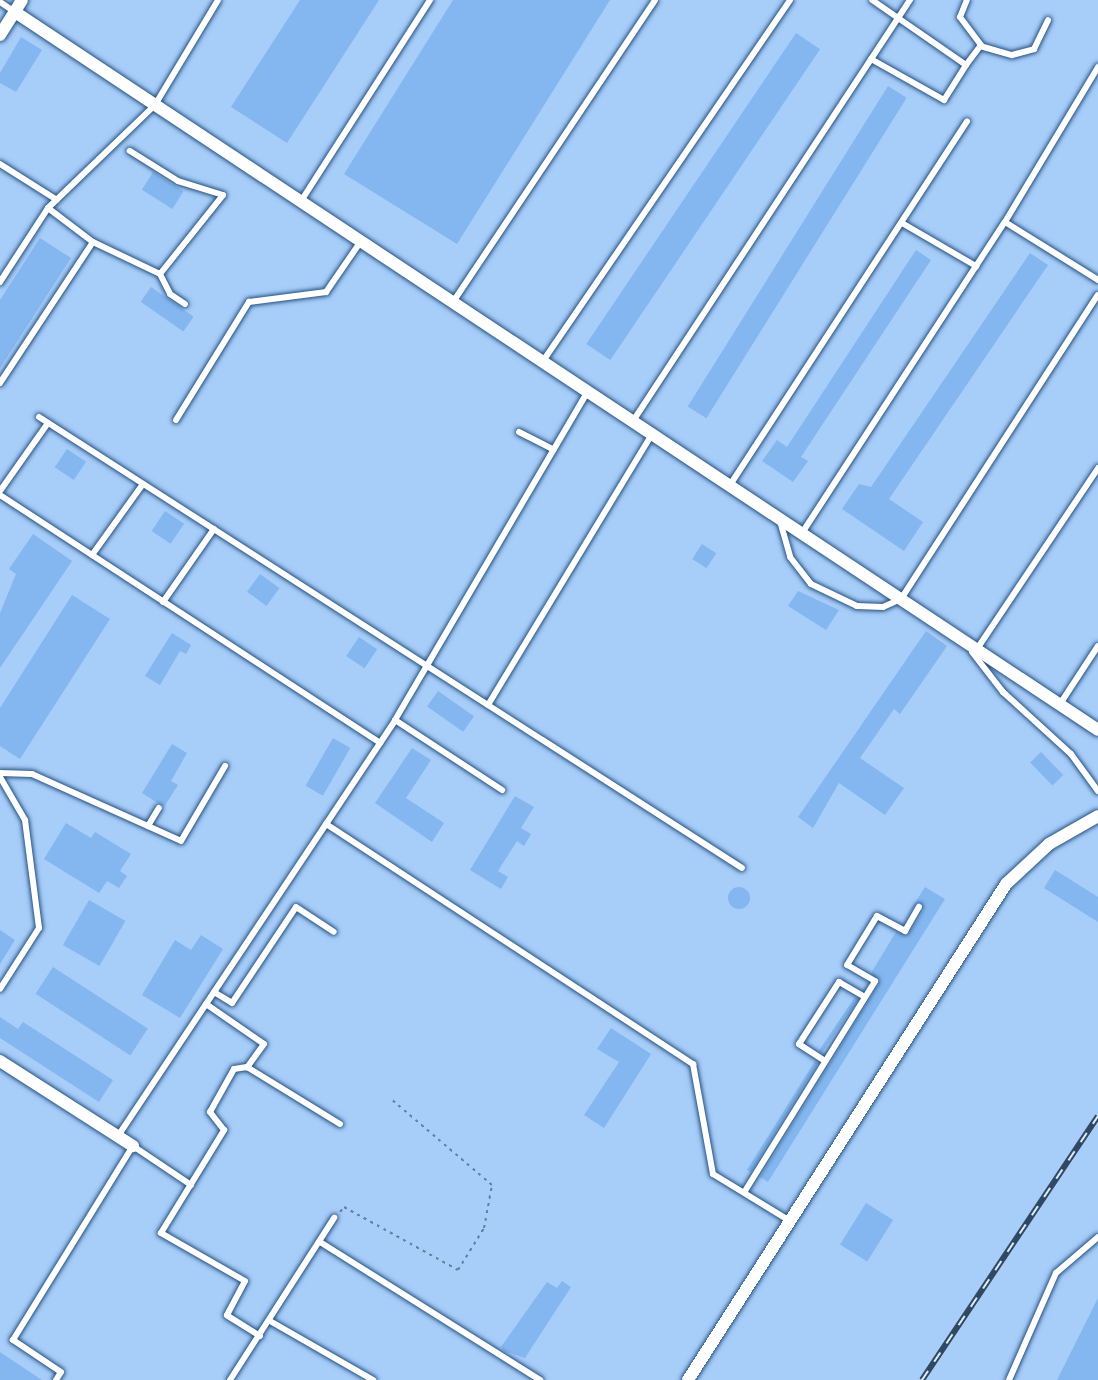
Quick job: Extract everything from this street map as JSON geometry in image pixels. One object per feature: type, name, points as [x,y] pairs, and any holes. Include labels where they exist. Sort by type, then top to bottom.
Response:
[{"type":"street","points":[[0,35],[22,0]]},
{"type":"street","points":[[15,12],[1098,730]]},
{"type":"street","points":[[688,1380],[790,1221],[915,1013],[1006,884],[1049,843],[1098,816]]},
{"type":"street","points":[[0,1061],[133,1146]]},
{"type":"lane","points":[[0,282],[48,208],[155,105],[218,0]]},
{"type":"lane","points":[[301,201],[430,0]]},
{"type":"lane","points":[[453,302],[655,0]]},
{"type":"lane","points":[[543,362],[790,0]]},
{"type":"lane","points":[[872,0],[966,65]]},
{"type":"lane","points":[[633,421],[910,0]]},
{"type":"lane","points":[[967,0],[960,17],[980,46],[1004,55],[1034,49],[1048,20]]},
{"type":"lane","points":[[0,2],[15,12]]},
{"type":"lane","points":[[871,59],[944,100],[980,46]]},
{"type":"lane","points":[[802,533],[1005,222],[1098,68]]},
{"type":"lane","points":[[730,485],[967,121]]},
{"type":"lane","points":[[130,151],[178,182],[223,195],[160,274]]},
{"type":"lane","points":[[0,164],[57,200]]},
{"type":"lane","points":[[48,208],[93,242],[160,274],[170,294],[185,304]]},
{"type":"lane","points":[[1005,222],[1098,279]]},
{"type":"lane","points":[[902,223],[976,266]]},
{"type":"lane","points":[[176,420],[249,302],[326,292],[361,241]]},
{"type":"lane","points":[[0,383],[93,242]]},
{"type":"lane","points":[[779,518],[790,557],[811,584],[858,606],[882,607],[902,599],[1098,295]]},
{"type":"lane","points":[[118,1136],[395,720],[588,391]]},
{"type":"lane","points":[[39,417],[742,868]]},
{"type":"lane","points":[[48,423],[0,493],[380,743]]},
{"type":"lane","points":[[519,432],[554,450]]},
{"type":"lane","points":[[488,705],[652,434]]},
{"type":"lane","points":[[977,649],[1098,468]]},
{"type":"lane","points":[[92,555],[143,484]]},
{"type":"lane","points":[[163,602],[214,529]]},
{"type":"lane","points":[[963,639],[1003,692],[1071,754],[1098,791]]},
{"type":"lane","points":[[1060,704],[1098,645]]},
{"type":"lane","points":[[395,720],[502,790]]},
{"type":"lane","points":[[0,989],[3,977],[39,928],[25,820],[0,775],[32,774],[181,841],[225,766]]},
{"type":"lane","points":[[148,826],[159,808]]},
{"type":"lane","points":[[326,824],[693,1064],[713,1174],[745,1191],[790,1221]]},
{"type":"lane","points":[[214,992],[232,1003],[296,907],[334,932]]},
{"type":"lane","points":[[745,1191],[874,981],[847,965],[878,916],[905,931],[919,907]]},
{"type":"lane","points":[[825,1061],[799,1044],[839,982],[865,996]]},
{"type":"lane","points":[[206,1004],[264,1044],[248,1067]]},
{"type":"lane","points":[[260,1336],[227,1315],[245,1281],[161,1233],[224,1131],[210,1112],[234,1069],[248,1067],[340,1124]]},
{"type":"lane","points":[[56,1380],[61,1372],[13,1340],[133,1146],[191,1185]]},
{"type":"lane","points":[[230,1380],[334,1218]]},
{"type":"lane","points":[[1009,1380],[1056,1273],[1098,1237]]},
{"type":"lane","points":[[320,1242],[540,1380]]},
{"type":"lane","points":[[270,1321],[373,1380]]},
{"type":"path","points":[[334,1218],[344,1207],[458,1270],[484,1228],[492,1185],[391,1099]]},
{"type":"building","points":[[300,0],[379,0],[287,143],[231,107]]},
{"type":"building","points":[[453,0],[610,0],[457,244],[344,174]]},
{"type":"building","points":[[796,33],[820,49],[610,360],[586,344]]},
{"type":"building","points":[[21,37],[42,50],[16,92],[0,83],[0,73]]},
{"type":"building","points":[[888,86],[907,98],[706,418],[688,407]]},
{"type":"building","points":[[153,172],[184,191],[172,209],[142,190]]},
{"type":"building","points":[[40,238],[71,258],[0,368],[0,300]]},
{"type":"building","points":[[916,250],[931,260],[801,457],[808,461],[793,482],[762,461],[777,440],[787,447]]},
{"type":"building","points":[[1030,253],[1048,265],[889,499],[923,522],[904,551],[842,509],[859,484],[871,487]]},
{"type":"building","points":[[151,287],[194,317],[183,332],[141,302]]},
{"type":"building","points":[[67,449],[86,462],[74,480],[55,467]]},
{"type":"building","points":[[165,511],[184,524],[171,544],[152,531]]},
{"type":"building","points":[[33,534],[72,561],[0,668],[0,613],[16,574],[9,569]]},
{"type":"building","points":[[702,544],[716,553],[706,568],[692,559]]},
{"type":"building","points":[[260,574],[279,588],[266,606],[247,592]]},
{"type":"building","points":[[798,591],[839,610],[826,630],[788,606]]},
{"type":"building","points":[[72,595],[110,619],[20,759],[0,746],[0,708]]},
{"type":"building","points":[[926,631],[947,646],[900,714],[894,709],[860,758],[904,788],[885,815],[839,783],[813,828],[798,817]]},
{"type":"building","points":[[172,633],[191,645],[186,654],[180,651],[160,685],[145,676]]},
{"type":"building","points":[[359,637],[377,649],[364,668],[346,656]]},
{"type":"building","points":[[438,691],[474,716],[463,732],[427,707]]},
{"type":"building","points":[[333,738],[350,748],[323,796],[306,786]]},
{"type":"building","points":[[172,744],[187,753],[171,781],[178,785],[164,807],[142,793]]},
{"type":"building","points":[[412,748],[431,760],[406,798],[444,823],[432,842],[375,803]]},
{"type":"building","points":[[1041,752],[1063,775],[1052,785],[1030,762]]},
{"type":"building","points":[[515,796],[534,807],[521,828],[531,834],[524,846],[517,841],[498,871],[508,877],[501,889],[470,870]]},
{"type":"building","points":[[66,823],[91,838],[95,832],[131,854],[120,871],[127,876],[119,888],[107,881],[99,893],[44,859]]},
{"type":"building","points":[[1055,870],[1098,897],[1098,922],[1044,888]]},
{"type":"building","points":[[739,887],[749,894],[750,898],[743,908],[739,909],[729,902],[728,898],[735,888]]},
{"type":"building","points":[[925,887],[945,899],[768,1182],[760,1177],[879,984],[871,973],[896,932],[908,935],[924,910],[916,903],[902,923]]},
{"type":"building","points":[[89,900],[125,921],[99,966],[63,945]]},
{"type":"building","points":[[0,930],[15,940],[0,964]]},
{"type":"building","points":[[201,935],[223,949],[180,1018],[142,995],[175,940],[191,950]]},
{"type":"building","points":[[53,967],[148,1029],[130,1055],[36,994]]},
{"type":"building","points":[[855,997],[858,999],[822,1053],[819,1051]]},
{"type":"building","points":[[0,1017],[18,1029],[23,1022],[113,1080],[99,1102],[0,1038]]},
{"type":"building","points":[[611,1028],[651,1054],[604,1128],[584,1115],[619,1062],[597,1049]]},
{"type":"building","points":[[815,1061],[818,1063],[751,1172],[747,1170]]},
{"type":"building","points":[[866,1203],[893,1220],[867,1262],[840,1245]]},
{"type":"building","points":[[562,1281],[571,1287],[525,1358],[504,1351],[501,1347],[547,1282],[557,1288]]},
{"type":"building","points":[[1098,1298],[1098,1380],[1057,1380]]},
{"type":"building","points":[[0,1352],[42,1380],[0,1380]]},
{"type":"railway","points":[[922,1380],[1098,1116]]}]
